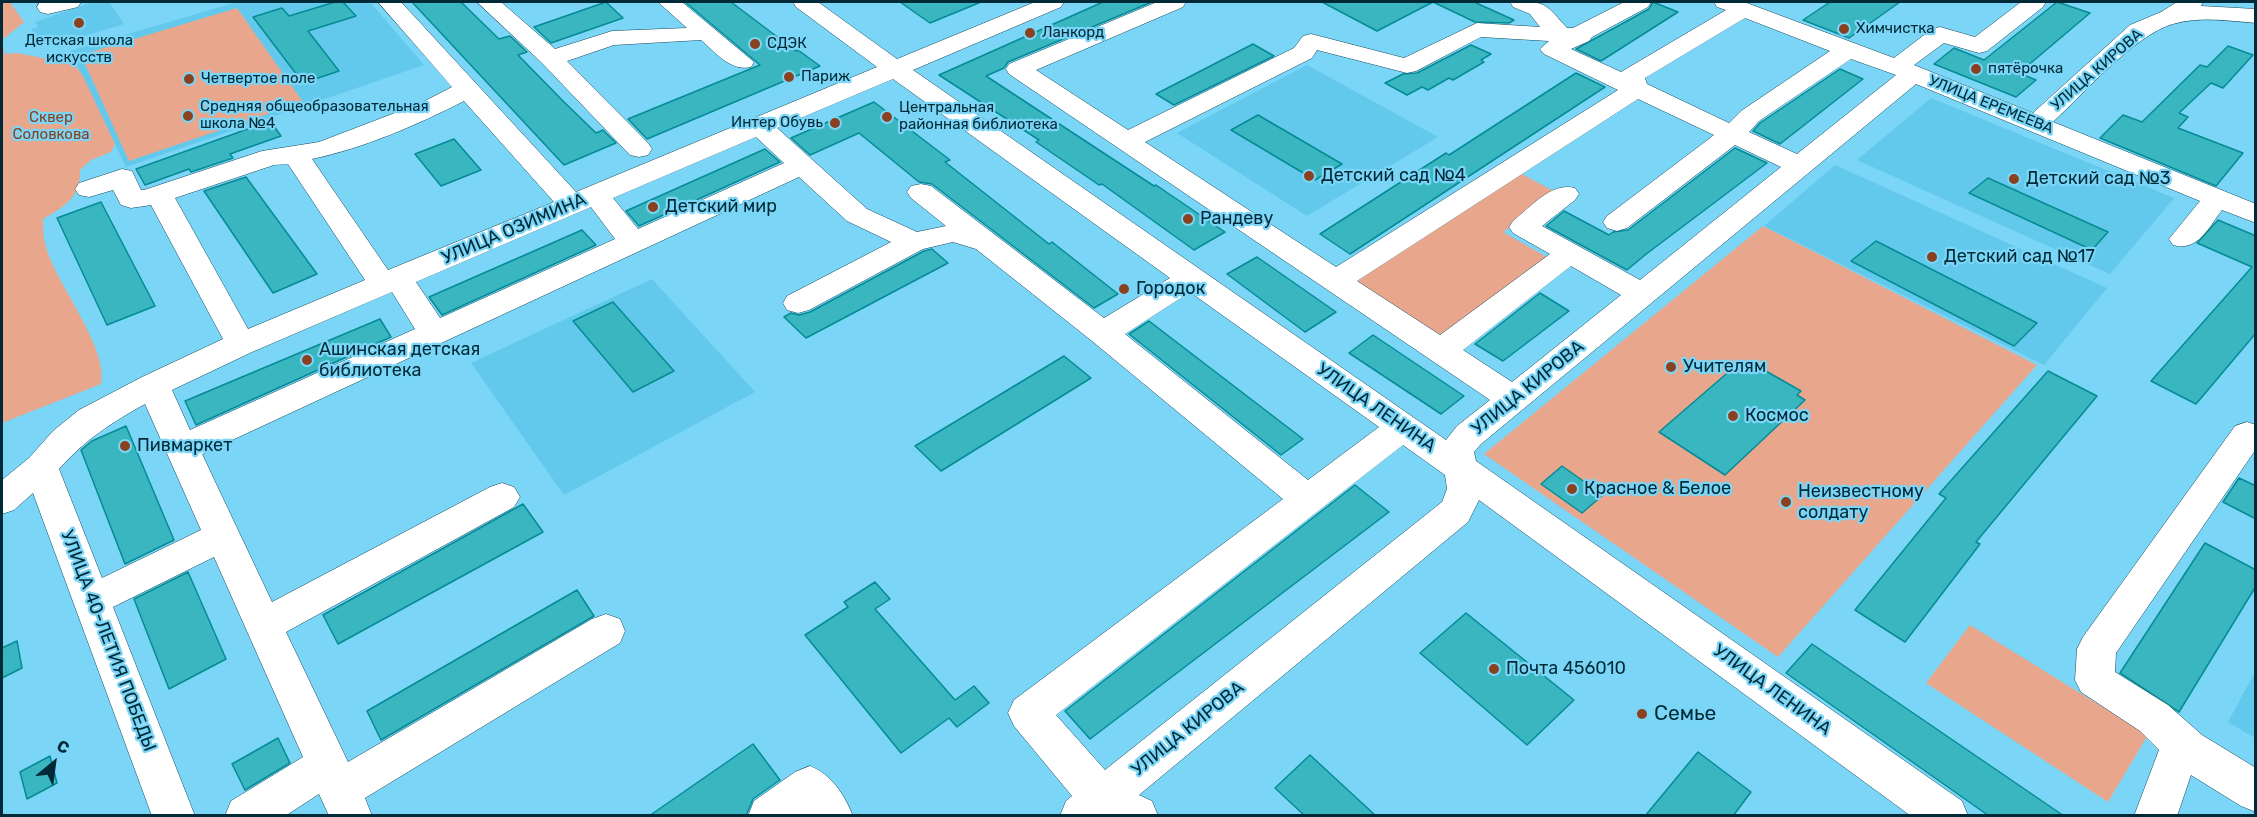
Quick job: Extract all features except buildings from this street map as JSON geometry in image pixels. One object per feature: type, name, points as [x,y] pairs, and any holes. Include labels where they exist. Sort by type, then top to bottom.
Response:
[{"type":"street","points":[[389,2],[468,90],[584,200],[633,242]]},
{"type":"street","points":[[488,2],[551,58],[639,149]]},
{"type":"street","points":[[669,2],[742,62]]},
{"type":"street","name":"УЛИЦА ЛЕНИНА","points":[[804,2],[1947,816]]},
{"type":"street","name":"УЛИЦА ОЗИМИНА","points":[[2,500],[41,467],[64,441],[91,419],[153,385],[241,344],[1053,2]]},
{"type":"street","points":[[1174,2],[1018,69],[1513,399]]},
{"type":"street","points":[[1521,2],[1538,9],[1570,35]]},
{"type":"street","points":[[1640,2],[1570,35],[1552,50],[1800,166]]},
{"type":"street","name":"УЛИЦА КИРОВА","points":[[1091,807],[1455,512],[1465,498],[1464,480],[1457,450],[1469,435],[1800,166],[1905,70],[1940,34],[1979,46],[2035,2]]},
{"type":"street","name":"УЛИЦА КИРОВА","points":[[2036,124],[2139,30],[2169,17],[2192,2]]},
{"type":"street","points":[[1635,88],[1632,75],[1735,5]]},
{"type":"street","name":"УЛИЦА ЕРЕМЕЕВА","points":[[1735,5],[1905,70],[2256,214]]},
{"type":"street","points":[[2169,17],[2209,12],[2256,16]]},
{"type":"street","points":[[551,58],[612,38],[693,35],[701,27]]},
{"type":"street","points":[[1126,141],[1303,53],[1311,41],[1407,66],[1477,30],[1570,35]]},
{"type":"street","points":[[1617,222],[1733,134],[1750,116],[1848,50]]},
{"type":"street","points":[[1336,281],[1635,88]]},
{"type":"street","points":[[88,189],[122,177],[131,199],[147,198],[271,157],[296,155],[337,144],[430,108],[468,90]]},
{"type":"street","points":[[759,126],[857,215],[914,242]]},
{"type":"street","points":[[296,155],[391,281],[434,333]]},
{"type":"street","points":[[182,448],[802,165]]},
{"type":"street","points":[[921,192],[1103,333],[1308,499]]},
{"type":"street","points":[[159,194],[241,344]]},
{"type":"street","points":[[1565,194],[1523,227],[1642,294]]},
{"type":"street","points":[[2183,239],[2217,198]]},
{"type":"street","points":[[798,303],[914,242],[954,233],[984,242]]},
{"type":"street","points":[[1441,351],[1570,253]]},
{"type":"street","points":[[1103,333],[1191,278]]},
{"type":"street","points":[[153,385],[339,790]]},
{"type":"street","points":[[1137,816],[1091,807],[1028,713],[1403,427]]},
{"type":"street","points":[[2247,435],[2097,649],[2095,680],[2154,718],[2187,748],[2256,792]]},
{"type":"street","name":"УЛИЦА 40-ЛЕТИЯ ПОБЕДЫ","points":[[41,467],[174,816]]},
{"type":"street","points":[[263,626],[502,497]]},
{"type":"street","points":[[92,600],[222,536]]},
{"type":"street","points":[[246,816],[339,790],[606,631]]},
{"type":"street","points":[[2155,816],[2173,765],[2187,748]]},
{"type":"street","points":[[769,816],[810,786],[832,816]]},
{"type":"shaded area","name":"Детская школа искусств","points":[[93,2],[109,2],[124,24],[45,45],[42,39],[37,41],[31,29],[38,27],[35,22]]},
{"type":"shaded area","name":"Средняя общеобразовательная школа №4","points":[[237,2],[370,2],[424,65],[126,167],[70,51]]},
{"type":"shaded area","name":"Детский сад №4","points":[[1307,65],[1438,137],[1307,216],[1177,133]]},
{"type":"shaded area","name":"Детский сад №3","points":[[1931,98],[2174,198],[2110,274],[1857,160]]},
{"type":"shaded area","name":"Детский сад №17","points":[[1835,165],[2107,288],[2044,365],[1764,226]]},
{"type":"shaded area","points":[[652,279],[755,392],[564,495],[471,363]]},
{"type":"shaded area","points":[[2255,672],[2255,738],[2228,722]]},
{"type":"green space","points":[[2,2],[10,2],[24,22],[2,40]]},
{"type":"green space","name":"Четвертое поле","points":[[237,8],[303,102],[129,161],[81,55]]},
{"type":"green space","name":"Сквер Соловкова","points":[[2,41],[5,54],[17,53],[74,64],[83,76],[115,144],[111,152],[91,160],[80,170],[78,187],[70,200],[43,219],[44,240],[52,262],[97,353],[101,369],[101,384],[2,423]]},
{"type":"green space","points":[[1518,172],[1559,194],[1503,232],[1552,260],[1437,346],[1343,284]]},
{"type":"green space","points":[[1763,226],[2037,365],[1778,657],[1484,454]]},
{"type":"green space","points":[[1970,625],[2148,735],[2108,802],[1926,683]]},
{"type":"place","name":"Детская школа искусств","points":[[79,23]]},
{"type":"place","name":"Химчистка","points":[[1844,29]]},
{"type":"place","name":"Ланкорд","points":[[1030,33]]},
{"type":"place","name":"СДЭК","points":[[755,44]]},
{"type":"place","name":"пятёрочка","points":[[1976,69]]},
{"type":"place","name":"Париж","points":[[789,77]]},
{"type":"place","name":"Четвертое поле","points":[[189,79]]},
{"type":"place","name":"Средняя общеобразовательная школа №4","points":[[188,116]]},
{"type":"place","name":"Центральная районная библиотека","points":[[887,117]]},
{"type":"place","name":"Интер Обувь","points":[[835,123]]},
{"type":"place","name":"Детский сад №4","points":[[1309,176]]},
{"type":"place","name":"Детский сад №3","points":[[2014,179]]},
{"type":"place","name":"Детский мир","points":[[653,207]]},
{"type":"place","name":"Рандеву","points":[[1188,219]]},
{"type":"place","name":"Детский сад №17","points":[[1932,257]]},
{"type":"place","name":"Городок","points":[[1124,289]]},
{"type":"place","name":"Ашинская детская библиотека","points":[[307,360]]},
{"type":"place","name":"Учителям","points":[[1671,367]]},
{"type":"place","name":"Космос","points":[[1733,416]]},
{"type":"place","name":"Пивмаркет","points":[[125,446]]},
{"type":"place","name":"Красное & Белое","points":[[1572,489]]},
{"type":"place","name":"Неизвестному солдату","points":[[1786,502]]},
{"type":"place","name":"Почта 456010","points":[[1494,669]]},
{"type":"place","name":"Семье","points":[[1642,714]]}]
